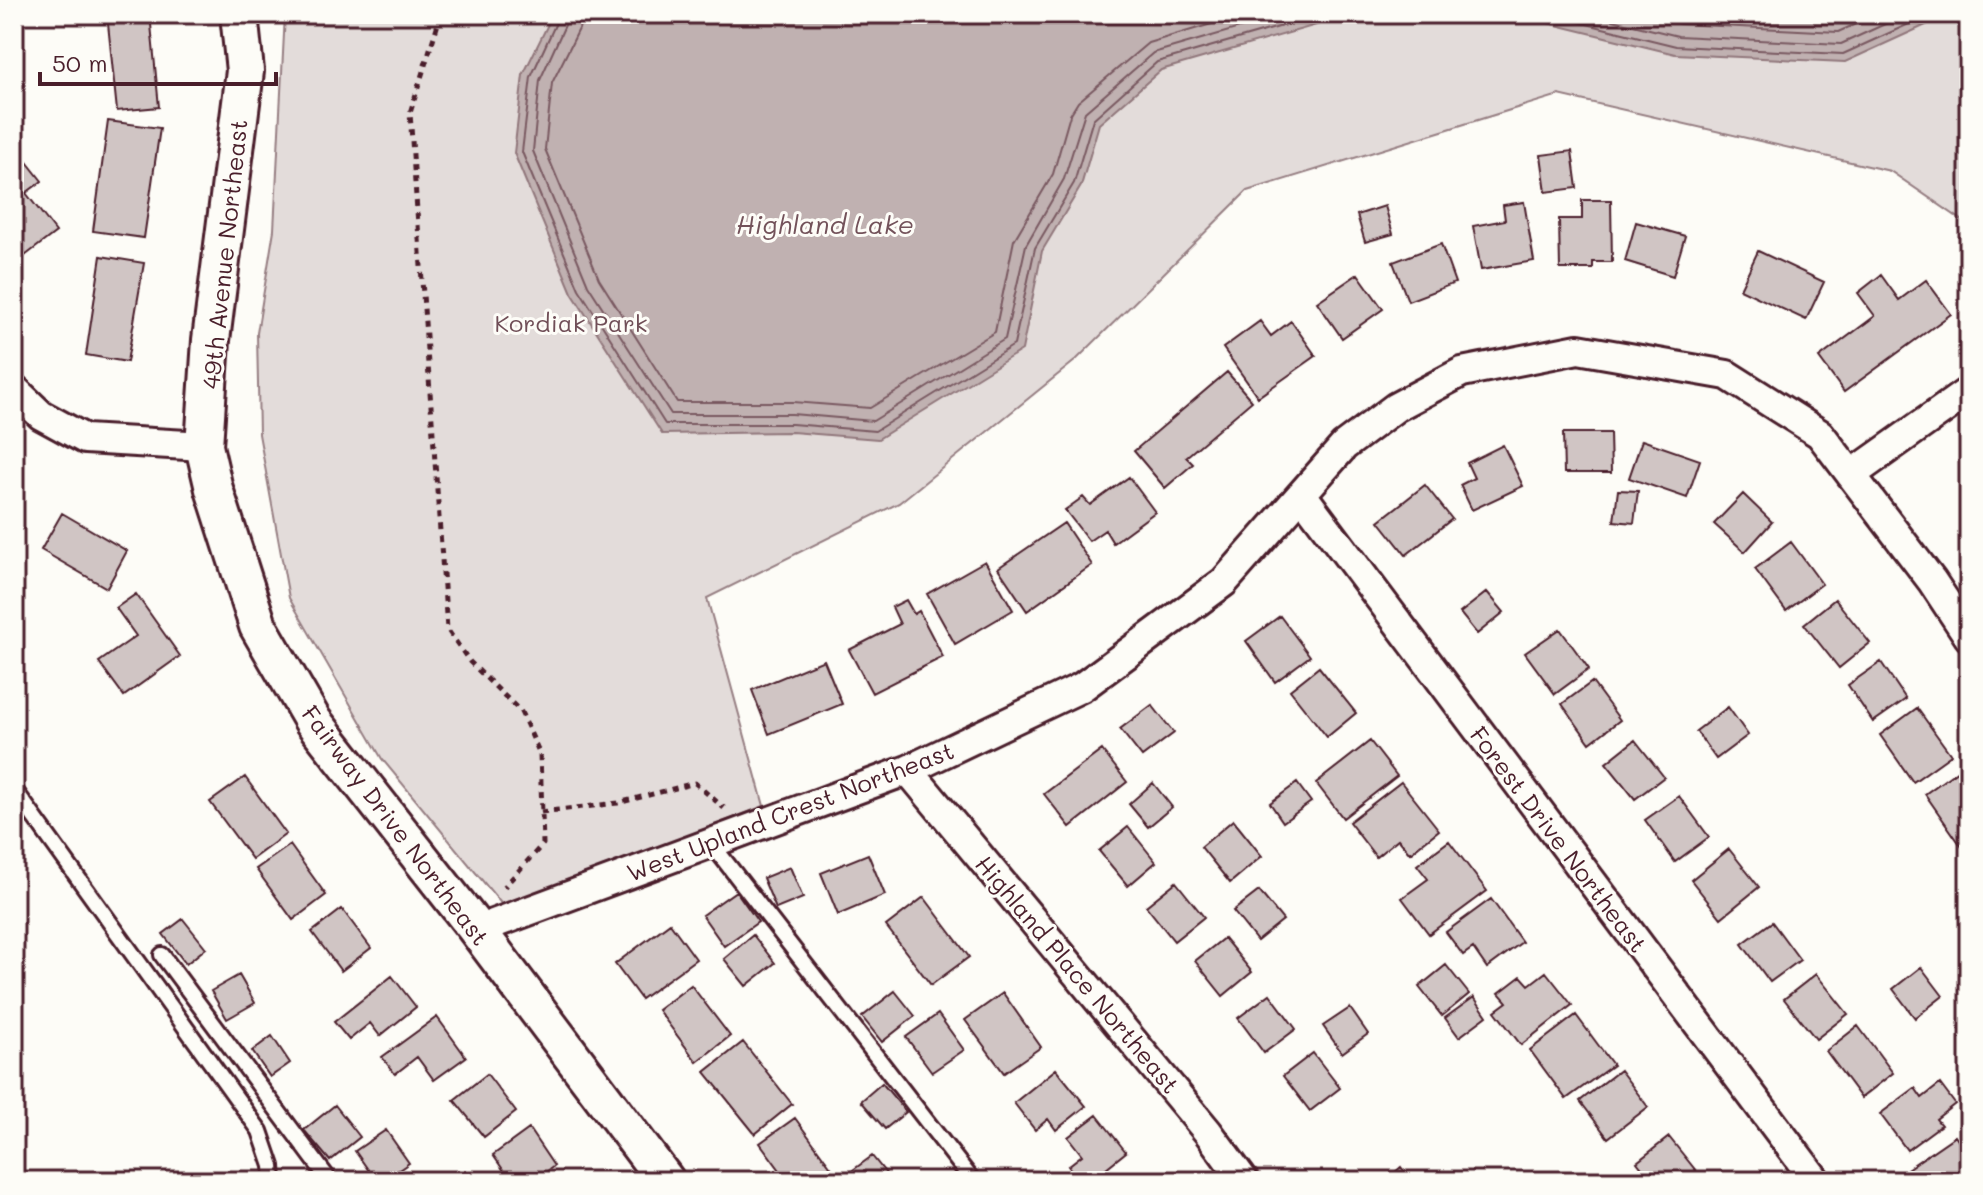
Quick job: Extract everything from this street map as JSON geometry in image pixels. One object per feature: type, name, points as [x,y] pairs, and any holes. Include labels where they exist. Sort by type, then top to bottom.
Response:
[{"type":"street","name":"49th Avenue Northeast","points":[[204,446],[211,340],[245,71],[239,14]]},
{"type":"street","name":"West Upland Crest Northeast","points":[[476,928],[908,770],[1082,687],[1224,582],[1344,446],[1396,407],[1462,372],[1578,349],[1727,375],[1820,434],[1969,637]]},
{"type":"street","points":[[14,389],[41,415],[85,439],[204,446]]},
{"type":"street","points":[[1851,475],[1969,391]]},
{"type":"street","name":"Fairway Drive Northeast","points":[[204,446],[214,489],[258,626],[313,721],[476,928],[666,1181]]},
{"type":"street","name":"Forest Drive Northeast","points":[[1303,496],[1816,1181]]},
{"type":"street","name":"Highland Place Northeast","points":[[908,770],[1208,1132],[1244,1181]]},
{"type":"lane","points":[[14,789],[260,1131],[272,1166],[273,1181]]},
{"type":"lane","points":[[711,843],[973,1181]]},
{"type":"lane","points":[[162,955],[330,1181]]},
{"type":"path","points":[[441,14],[410,113],[447,629],[470,662],[521,712],[540,754],[543,844],[521,865],[476,928]]},
{"type":"path","points":[[541,812],[618,803],[695,783],[720,801],[739,833]]},
{"type":"green space","name":"Kordiak Park","points":[[285,14],[1969,14],[1969,225],[1890,171],[1559,95],[1247,191],[1076,360],[899,503],[707,598],[764,806],[504,907],[382,759],[289,598],[259,434],[257,333],[274,230]]},
{"type":"water","name":"Highland Lake","points":[[553,14],[1950,14],[1845,62],[1675,54],[1519,16],[1351,15],[1161,70],[1099,124],[1081,186],[1042,251],[1022,350],[878,439],[792,432],[662,434],[572,293],[514,153],[523,75]]},
{"type":"building","points":[[107,14],[150,14],[159,107],[117,111]]},
{"type":"building","points":[[108,121],[160,128],[144,238],[93,231]]},
{"type":"building","points":[[16,148],[42,181],[26,193],[56,232],[21,259],[14,251]]},
{"type":"building","points":[[1572,151],[1577,188],[1546,192],[1541,155]]},
{"type":"building","points":[[1582,200],[1611,200],[1612,262],[1593,262],[1593,269],[1560,269],[1559,219],[1582,219]]},
{"type":"building","points":[[1524,202],[1534,261],[1481,270],[1473,226],[1505,220],[1503,205]]},
{"type":"building","points":[[1385,206],[1393,234],[1365,242],[1357,215]]},
{"type":"building","points":[[1636,222],[1685,236],[1673,276],[1625,261]]},
{"type":"building","points":[[1441,244],[1455,283],[1408,301],[1393,262]]},
{"type":"building","points":[[1758,251],[1824,282],[1806,320],[1740,289]]},
{"type":"building","points":[[101,256],[144,263],[127,362],[86,355]]},
{"type":"building","points":[[1358,274],[1383,309],[1342,338],[1317,302]]},
{"type":"building","points":[[1881,275],[1899,300],[1926,280],[1951,314],[1844,392],[1819,358],[1875,316],[1858,293]]},
{"type":"building","points":[[1260,321],[1271,336],[1291,321],[1316,356],[1258,397],[1223,348]]},
{"type":"building","points":[[1227,372],[1252,401],[1186,457],[1193,464],[1165,488],[1134,451]]},
{"type":"building","points":[[1563,433],[1610,433],[1611,473],[1564,473]]},
{"type":"building","points":[[1642,440],[1700,460],[1687,498],[1629,478]]},
{"type":"building","points":[[1503,445],[1523,486],[1472,510],[1460,485],[1474,478],[1467,463]]},
{"type":"building","points":[[1129,477],[1155,512],[1113,543],[1105,530],[1089,541],[1065,510],[1083,497],[1090,505]]},
{"type":"building","points":[[1425,485],[1452,519],[1406,555],[1379,521]]},
{"type":"building","points":[[1618,490],[1638,491],[1634,523],[1614,521]]},
{"type":"building","points":[[1743,494],[1772,522],[1745,552],[1714,524]]},
{"type":"building","points":[[62,513],[127,551],[107,588],[41,550]]},
{"type":"building","points":[[1064,523],[1092,565],[1027,611],[998,568]]},
{"type":"building","points":[[1791,542],[1822,584],[1786,611],[1755,569]]},
{"type":"building","points":[[985,561],[1013,610],[955,644],[927,594]]},
{"type":"building","points":[[1487,592],[1504,612],[1477,634],[1460,613]]},
{"type":"building","points":[[136,594],[180,656],[124,696],[99,662],[136,636],[116,608]]},
{"type":"building","points":[[1835,599],[1870,643],[1839,668],[1804,624]]},
{"type":"building","points":[[906,600],[914,614],[919,611],[943,657],[872,693],[849,650],[900,624],[892,607]]},
{"type":"building","points":[[1280,616],[1310,656],[1275,682],[1246,641]]},
{"type":"building","points":[[1560,629],[1589,669],[1555,694],[1525,653]]},
{"type":"building","points":[[824,660],[842,704],[769,734],[752,690]]},
{"type":"building","points":[[1881,662],[1906,699],[1873,722],[1848,685]]},
{"type":"building","points":[[1319,667],[1356,713],[1327,737],[1290,690]]},
{"type":"building","points":[[1592,682],[1620,720],[1590,743],[1562,704]]},
{"type":"building","points":[[1152,705],[1174,733],[1142,757],[1120,729]]},
{"type":"building","points":[[1728,707],[1748,735],[1716,759],[1696,731]]},
{"type":"building","points":[[1917,708],[1951,755],[1913,782],[1880,735]]},
{"type":"building","points":[[1635,740],[1664,777],[1635,799],[1606,763]]},
{"type":"building","points":[[1370,741],[1397,776],[1343,818],[1316,783]]},
{"type":"building","points":[[1102,750],[1127,782],[1070,827],[1044,794]]},
{"type":"building","points":[[1961,768],[1969,779],[1969,843],[1962,847],[1925,794]]},
{"type":"building","points":[[245,777],[286,834],[252,859],[210,802]]},
{"type":"building","points":[[1401,782],[1439,830],[1410,853],[1398,839],[1376,857],[1349,822]]},
{"type":"building","points":[[1153,783],[1172,807],[1148,827],[1129,804]]},
{"type":"building","points":[[1297,783],[1311,802],[1283,822],[1270,803]]},
{"type":"building","points":[[1679,796],[1709,837],[1675,862],[1645,820]]},
{"type":"building","points":[[1233,820],[1262,856],[1230,883],[1201,847]]},
{"type":"building","points":[[1128,827],[1156,862],[1128,886],[1099,851]]},
{"type":"building","points":[[1449,841],[1487,891],[1429,934],[1402,898],[1428,879],[1417,865]]},
{"type":"building","points":[[290,845],[326,895],[293,920],[256,869]]},
{"type":"building","points":[[1729,849],[1759,887],[1721,918],[1691,880]]},
{"type":"building","points":[[868,854],[885,895],[838,915],[821,873]]},
{"type":"building","points":[[790,867],[803,898],[776,909],[763,878]]},
{"type":"building","points":[[1176,882],[1204,917],[1174,941],[1146,906]]},
{"type":"building","points":[[736,891],[758,922],[724,946],[702,915]]},
{"type":"building","points":[[1259,891],[1283,920],[1257,941],[1233,911]]},
{"type":"building","points":[[924,897],[969,957],[931,985],[886,926]]},
{"type":"building","points":[[1491,899],[1522,942],[1487,968],[1473,948],[1463,955],[1446,932]]},
{"type":"building","points":[[342,909],[371,948],[341,971],[312,932]]},
{"type":"building","points":[[183,919],[206,948],[186,964],[163,934]]},
{"type":"building","points":[[1772,922],[1800,960],[1770,982],[1742,944]]},
{"type":"building","points":[[670,923],[696,959],[641,999],[615,964]]},
{"type":"building","points":[[753,935],[775,963],[746,986],[724,959]]},
{"type":"building","points":[[1224,938],[1252,972],[1223,996],[1195,961]]},
{"type":"building","points":[[1446,965],[1469,994],[1442,1016],[1419,987]]},
{"type":"building","points":[[1921,967],[1943,996],[1915,1018],[1893,989]]},
{"type":"building","points":[[1546,972],[1572,1005],[1521,1045],[1495,1011],[1507,1002],[1499,993],[1521,976],[1529,985]]},
{"type":"building","points":[[1816,974],[1848,1014],[1816,1039],[1784,999]]},
{"type":"building","points":[[239,975],[255,1003],[227,1019],[211,991]]},
{"type":"building","points":[[392,976],[416,1007],[380,1036],[370,1023],[349,1040],[334,1022]]},
{"type":"building","points":[[691,985],[730,1036],[697,1062],[658,1010]]},
{"type":"building","points":[[895,991],[915,1016],[882,1042],[862,1017]]},
{"type":"building","points":[[1003,993],[1041,1047],[1004,1073],[965,1020]]},
{"type":"building","points":[[1270,994],[1296,1029],[1264,1053],[1238,1018]]},
{"type":"building","points":[[1474,997],[1487,1016],[1459,1037],[1445,1018]]},
{"type":"building","points":[[1350,1008],[1368,1034],[1342,1053],[1323,1026]]},
{"type":"building","points":[[938,1014],[964,1050],[932,1072],[906,1037]]},
{"type":"building","points":[[1576,1015],[1613,1065],[1566,1099],[1530,1050]]},
{"type":"building","points":[[437,1017],[466,1057],[434,1080],[417,1057],[395,1074],[382,1057]]},
{"type":"building","points":[[1858,1026],[1893,1073],[1861,1098],[1826,1051]]},
{"type":"building","points":[[272,1036],[290,1063],[270,1077],[252,1051]]},
{"type":"building","points":[[743,1042],[792,1104],[755,1134],[705,1072]]},
{"type":"building","points":[[1313,1053],[1340,1088],[1310,1111],[1283,1076]]},
{"type":"building","points":[[1056,1069],[1086,1106],[1056,1130],[1048,1119],[1035,1130],[1014,1103]]},
{"type":"building","points":[[1620,1070],[1648,1107],[1608,1138],[1580,1101]]},
{"type":"building","points":[[487,1074],[516,1112],[484,1137],[454,1100]]},
{"type":"building","points":[[882,1083],[906,1112],[885,1129],[861,1101]]},
{"type":"building","points":[[1940,1084],[1955,1104],[1936,1119],[1941,1125],[1907,1150],[1880,1114],[1915,1088],[1922,1098]]},
{"type":"building","points":[[335,1105],[360,1137],[330,1161],[304,1130]]},
{"type":"building","points":[[1097,1115],[1126,1152],[1090,1181],[1080,1181],[1068,1166],[1082,1155],[1068,1137]]},
{"type":"building","points":[[795,1118],[833,1170],[818,1181],[788,1181],[760,1143]]},
{"type":"building","points":[[529,1129],[554,1166],[534,1181],[511,1181],[493,1155]]},
{"type":"building","points":[[386,1130],[409,1163],[383,1181],[376,1181],[355,1151]]},
{"type":"building","points":[[1955,1136],[1969,1156],[1969,1169],[1961,1174],[1966,1181],[1916,1181],[1907,1169]]},
{"type":"building","points":[[1669,1137],[1701,1177],[1695,1181],[1652,1181],[1637,1162]]},
{"type":"building","points":[[872,1156],[892,1181],[844,1181],[842,1178]]},
{"type":"building","points":[[1401,1167],[1412,1181],[1385,1181]]},
{"type":"building","points":[[1142,1171],[1150,1181],[1129,1181]]}]
